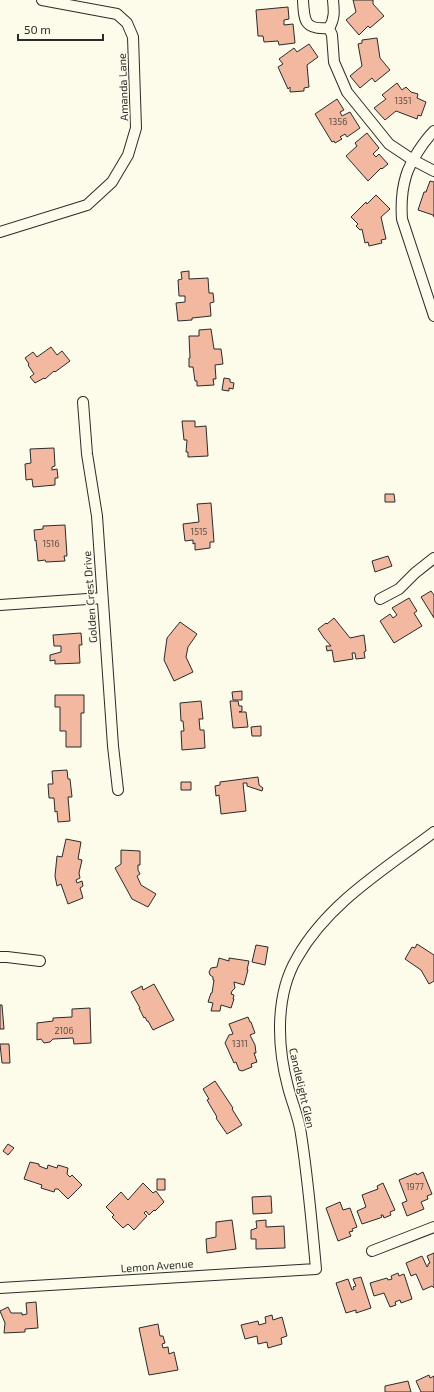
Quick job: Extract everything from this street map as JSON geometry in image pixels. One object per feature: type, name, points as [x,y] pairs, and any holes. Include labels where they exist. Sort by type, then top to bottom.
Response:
[{"type":"street","name":"Amanda Lane","points":[[0,232],[87,205],[112,182],[128,156],[136,128],[133,37],[127,22],[117,14],[42,0]]},
{"type":"street","points":[[303,0],[304,15],[310,26],[314,28],[329,28]]},
{"type":"street","points":[[329,28],[334,15],[334,0]]},
{"type":"street","points":[[329,28],[332,35],[334,62],[347,92],[389,144],[434,172]]},
{"type":"street","points":[[434,131],[425,140],[406,175],[401,204],[402,219],[434,316]]},
{"type":"street","name":"Golden Crest Drive","points":[[83,402],[87,454],[97,516],[112,746],[118,790]]},
{"type":"street","points":[[380,599],[399,589],[415,573],[434,558]]},
{"type":"street","points":[[0,605],[102,598]]},
{"type":"street","name":"Candlelight Glen","points":[[316,1269],[310,1199],[301,1131],[288,1086],[280,1044],[281,1005],[296,958],[319,927],[350,895],[434,832]]},
{"type":"street","points":[[0,957],[40,961]]},
{"type":"street","points":[[372,1252],[434,1227]]},
{"type":"street","name":"Lemon Avenue","points":[[0,1288],[316,1269]]},
{"type":"building","points":[[353,0],[373,0],[373,4],[384,16],[370,28],[368,26],[359,35],[346,20],[356,12]]},
{"type":"building","points":[[288,7],[289,19],[284,20],[284,25],[293,24],[295,43],[279,45],[278,41],[264,42],[263,36],[258,36],[256,10]]},
{"type":"building","points":[[377,38],[380,58],[390,70],[375,82],[372,78],[360,88],[350,76],[362,66],[358,44],[362,43],[362,40]]},
{"type":"building","points":[[309,44],[318,57],[307,65],[309,87],[304,88],[304,91],[290,92],[290,87],[288,89],[278,67],[283,64],[279,59],[294,48],[297,52]]},
{"type":"building","points":[[397,83],[402,90],[406,87],[411,92],[418,94],[417,98],[426,102],[421,116],[418,115],[417,119],[396,111],[385,120],[374,108],[386,99],[382,95]]},
{"type":"building","points":[[337,99],[344,110],[340,112],[342,116],[350,112],[360,128],[347,137],[345,134],[340,137],[342,139],[335,143],[334,141],[332,142],[315,114]]},
{"type":"building","points":[[367,133],[379,148],[373,154],[376,157],[379,154],[388,164],[382,169],[381,168],[368,181],[346,156],[357,146],[355,143]]},
{"type":"building","points":[[430,181],[434,182],[434,217],[433,215],[418,210],[424,192],[426,192]]},
{"type":"building","points":[[376,195],[390,209],[381,217],[386,239],[381,240],[382,243],[369,246],[368,242],[365,243],[362,229],[360,230],[356,226],[358,224],[351,217],[366,202],[367,204]]},
{"type":"building","points":[[189,271],[189,279],[208,278],[209,293],[213,293],[214,302],[210,303],[211,316],[178,321],[176,303],[185,302],[185,296],[179,296],[178,280],[182,279],[181,272]]},
{"type":"building","points":[[211,329],[214,349],[221,349],[223,364],[215,365],[216,379],[213,379],[214,385],[197,386],[193,367],[189,367],[189,336],[199,336],[199,330]]},
{"type":"building","points":[[51,347],[57,355],[62,351],[70,361],[55,372],[54,371],[45,379],[44,378],[35,383],[30,377],[34,374],[25,358],[33,352],[37,357]]},
{"type":"building","points":[[224,378],[230,379],[230,382],[234,383],[233,389],[229,388],[229,391],[222,390]]},
{"type":"building","points":[[182,421],[195,421],[195,427],[206,426],[208,456],[188,457],[188,452],[186,452],[187,440],[184,440]]},
{"type":"building","points":[[54,448],[55,466],[52,467],[52,470],[57,469],[58,478],[55,478],[55,485],[33,487],[32,479],[26,480],[25,464],[31,463],[30,449]]},
{"type":"building","points":[[385,494],[394,494],[395,502],[385,502]]},
{"type":"building","points":[[211,503],[214,542],[210,542],[210,548],[195,550],[195,543],[193,544],[193,540],[185,541],[183,524],[199,522],[197,504]]},
{"type":"building","points":[[65,525],[67,556],[64,556],[65,561],[38,561],[34,530],[43,529],[43,526]]},
{"type":"building","points":[[388,556],[392,566],[375,572],[372,561]]},
{"type":"building","points":[[431,591],[434,595],[434,618],[421,597]]},
{"type":"building","points":[[409,598],[417,611],[414,613],[422,626],[394,643],[380,621],[390,614],[393,618],[397,615],[392,608]]},
{"type":"building","points":[[334,618],[350,638],[364,635],[366,651],[364,652],[365,658],[356,659],[355,653],[352,653],[353,659],[334,662],[332,650],[327,651],[326,646],[331,646],[318,629]]},
{"type":"building","points":[[180,622],[197,634],[188,647],[186,657],[193,672],[174,681],[164,660],[167,638]]},
{"type":"building","points":[[81,633],[82,645],[79,645],[80,663],[55,664],[55,660],[50,661],[50,655],[61,652],[61,646],[54,646],[53,635]]},
{"type":"building","points":[[242,691],[242,700],[233,700],[232,692]]},
{"type":"building","points":[[55,695],[84,695],[84,713],[81,713],[81,747],[66,747],[66,731],[60,731],[60,707],[55,707]]},
{"type":"building","points":[[201,701],[203,719],[199,719],[200,730],[204,730],[205,748],[182,750],[181,731],[184,731],[183,721],[181,721],[180,703]]},
{"type":"building","points":[[230,701],[238,701],[239,706],[242,706],[242,711],[239,712],[246,712],[248,727],[233,728]]},
{"type":"building","points":[[261,726],[261,736],[252,736],[251,727]]},
{"type":"building","points":[[67,770],[68,779],[70,779],[72,797],[68,797],[70,821],[58,822],[57,811],[55,812],[54,798],[49,798],[48,784],[53,784],[52,771]]},
{"type":"building","points":[[258,777],[259,785],[263,788],[262,791],[247,786],[247,783],[243,783],[246,811],[221,814],[219,795],[216,796],[215,786],[220,785],[220,782]]},
{"type":"building","points":[[181,782],[191,782],[191,790],[181,790]]},
{"type":"building","points":[[66,839],[81,842],[78,859],[82,860],[79,873],[80,878],[76,880],[77,883],[82,881],[83,886],[80,888],[83,898],[68,904],[61,884],[57,886],[55,876],[57,856],[62,857]]},
{"type":"building","points":[[121,850],[140,851],[140,865],[138,865],[138,870],[140,874],[137,876],[141,885],[156,894],[148,907],[132,899],[115,868],[121,864]]},
{"type":"building","points":[[417,944],[434,955],[434,981],[429,984],[421,970],[405,959],[412,947],[415,948]]},
{"type":"building","points":[[256,945],[268,947],[265,965],[252,962]]},
{"type":"building","points":[[219,958],[229,961],[229,958],[249,961],[248,970],[244,985],[234,982],[235,988],[231,994],[234,995],[234,999],[231,1008],[221,1005],[220,1011],[211,1011],[213,1003],[208,1002],[212,993],[214,980],[209,972],[211,968],[217,967]]},
{"type":"building","points":[[154,984],[174,1020],[153,1030],[145,1017],[144,1018],[131,992],[142,986],[143,990]]},
{"type":"building","points":[[0,1005],[2,1005],[4,1029],[0,1029]]},
{"type":"building","points":[[90,1008],[91,1043],[74,1044],[73,1038],[53,1039],[50,1042],[44,1043],[41,1039],[37,1040],[37,1023],[53,1021],[53,1018],[72,1017],[72,1009]]},
{"type":"building","points":[[248,1017],[255,1033],[250,1035],[255,1045],[256,1053],[254,1053],[257,1062],[251,1064],[252,1067],[242,1071],[239,1070],[236,1062],[234,1063],[225,1043],[229,1035],[233,1034],[229,1024]]},
{"type":"building","points":[[0,1044],[9,1044],[10,1063],[2,1063]]},
{"type":"building","points":[[215,1081],[233,1108],[232,1109],[242,1125],[227,1134],[216,1118],[217,1117],[207,1100],[209,1099],[203,1089]]},
{"type":"building","points":[[8,1144],[14,1148],[8,1155],[3,1151]]},
{"type":"building","points":[[30,1162],[39,1164],[39,1166],[47,1169],[48,1165],[57,1168],[58,1165],[68,1168],[67,1174],[70,1177],[72,1175],[82,1185],[68,1199],[58,1189],[55,1189],[54,1192],[41,1188],[42,1185],[24,1179]]},
{"type":"building","points":[[423,1172],[432,1194],[427,1196],[428,1199],[421,1202],[424,1209],[407,1216],[402,1203],[407,1201],[399,1180],[416,1173],[417,1175]]},
{"type":"building","points":[[157,1179],[165,1179],[165,1190],[157,1190]]},
{"type":"building","points":[[143,1183],[153,1193],[156,1191],[164,1202],[149,1215],[146,1211],[144,1213],[147,1216],[134,1230],[128,1224],[123,1228],[112,1217],[114,1215],[106,1207],[121,1192],[128,1200]]},
{"type":"building","points":[[383,1183],[395,1210],[390,1212],[391,1215],[384,1218],[383,1215],[381,1215],[382,1217],[380,1218],[362,1224],[357,1211],[366,1207],[362,1195],[378,1189],[377,1186]]},
{"type":"building","points":[[271,1196],[272,1213],[253,1214],[252,1197]]},
{"type":"building","points":[[340,1202],[343,1210],[350,1208],[357,1227],[352,1229],[353,1231],[349,1232],[351,1236],[338,1241],[326,1208]]},
{"type":"building","points":[[232,1220],[236,1249],[207,1253],[206,1239],[216,1237],[216,1222]]},
{"type":"building","points":[[266,1220],[266,1227],[284,1226],[285,1248],[256,1249],[256,1239],[251,1239],[251,1230],[257,1228],[256,1221]]},
{"type":"building","points":[[434,1253],[434,1288],[432,1286],[423,1290],[416,1274],[411,1276],[406,1263],[422,1256],[427,1267],[430,1263],[427,1256]]},
{"type":"building","points":[[398,1273],[399,1276],[404,1274],[412,1299],[401,1303],[400,1300],[395,1302],[396,1305],[390,1307],[384,1293],[374,1296],[370,1283],[387,1278],[388,1280],[392,1279],[391,1276]]},
{"type":"building","points":[[361,1277],[371,1308],[356,1313],[356,1310],[346,1313],[336,1283],[348,1279],[352,1290],[354,1289],[353,1287],[356,1286],[353,1279]]},
{"type":"building","points":[[36,1302],[38,1328],[25,1329],[25,1332],[4,1333],[5,1323],[0,1311],[8,1307],[11,1313],[22,1313],[22,1315],[27,1314],[26,1303]]},
{"type":"building","points":[[272,1315],[273,1320],[282,1317],[287,1336],[281,1338],[282,1344],[268,1348],[267,1342],[258,1344],[257,1336],[245,1339],[241,1325],[258,1321],[259,1325],[266,1323],[265,1317]]},
{"type":"building","points":[[158,1324],[160,1336],[163,1336],[165,1343],[162,1344],[163,1348],[168,1347],[169,1354],[174,1352],[178,1370],[149,1375],[139,1328]]},
{"type":"building","points":[[429,1375],[430,1378],[434,1376],[434,1392],[421,1392],[416,1381]]},
{"type":"building","points":[[408,1381],[411,1392],[385,1392],[385,1386]]}]
